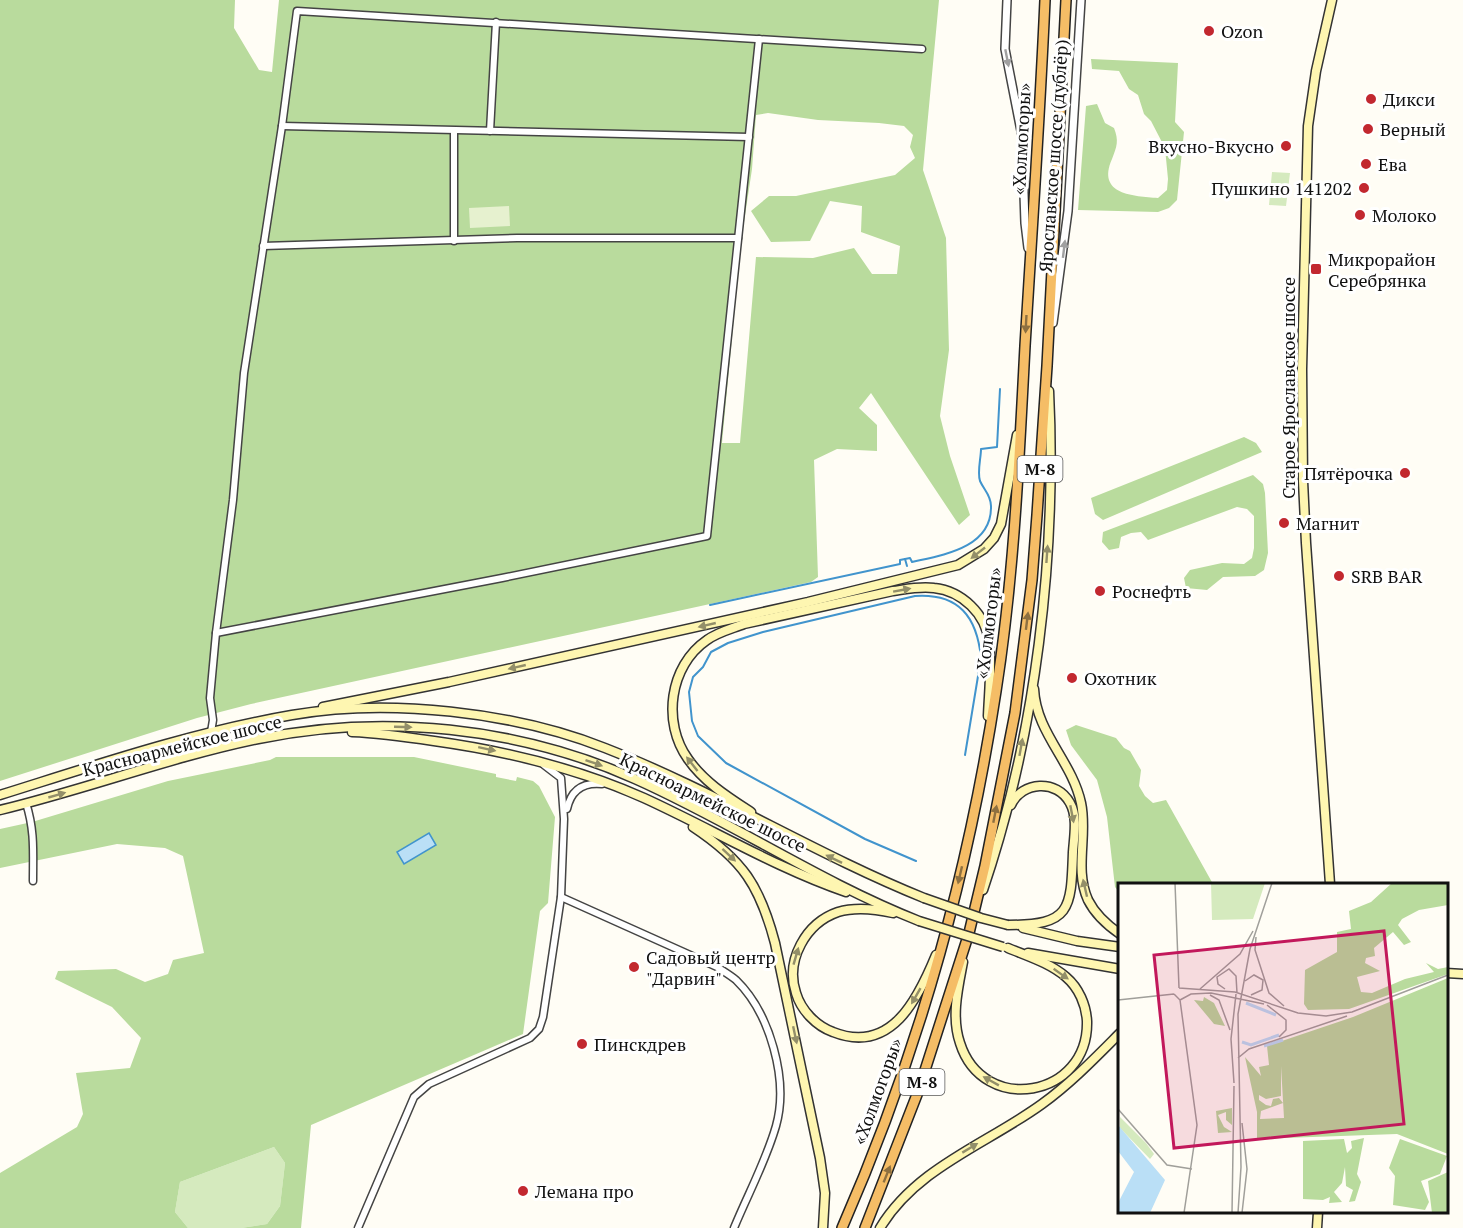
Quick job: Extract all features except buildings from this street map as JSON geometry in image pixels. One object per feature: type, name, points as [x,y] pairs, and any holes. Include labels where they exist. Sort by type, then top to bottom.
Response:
[{"type":"highway","name":"«Холмогоры»","points":[[842,1228],[856,1197],[906,1063],[948,923],[987,747],[998,679],[1012,557],[1046,0]]},
{"type":"highway","name":"«Холмогоры»","points":[[865,1228],[915,1102],[970,928],[985,866],[1015,713],[1032,580],[1048,349],[1066,0]]},
{"type":"main road","name":"Старое Ярославское шоссе","points":[[1330,883],[1306,543],[1302,369],[1308,126],[1316,71],[1332,0]]},
{"type":"main road","points":[[1006,947],[1047,965],[1066,977],[1079,993],[1086,1011],[1086,1034],[1077,1060],[1067,1073],[1052,1083],[1036,1089],[1018,1090],[1002,1087],[985,1079],[974,1069],[959,1042],[956,1006],[970,928],[997,849],[1017,767],[1034,668],[1044,595],[1051,505],[1047,366]]},
{"type":"main road","points":[[293,714],[796,605],[958,566],[984,549],[994,538],[1001,524],[1006,507],[1022,402]]},
{"type":"main road","points":[[789,836],[728,797],[702,776],[683,751],[675,733],[672,714],[676,681],[684,664],[705,641],[722,632],[744,624],[893,591],[916,587],[950,591],[975,609],[984,623],[989,639],[991,663],[987,747]]},
{"type":"main road","points":[[1034,668],[1039,718],[1073,777],[1082,806],[1081,858],[1088,899],[1107,925],[1118,933]]},
{"type":"main road","name":"Красноармейское шоссе","points":[[0,795],[211,732],[293,714],[371,708],[466,713],[523,723],[602,746],[645,764],[871,876],[924,898],[1008,925],[1118,947]]},
{"type":"main road","name":"Красноармейское шоссе","points":[[0,810],[258,739],[303,732],[350,727],[424,728],[508,739],[551,749],[634,779],[916,920],[1006,947],[1063,960],[1118,969]]},
{"type":"main road","points":[[303,732],[360,732],[410,737],[472,746],[537,760],[617,787],[814,881],[884,905]]},
{"type":"main road","points":[[1005,819],[1012,801],[1018,794],[1025,789],[1042,785],[1059,790],[1066,797],[1073,812],[1074,825],[1072,885],[1070,898],[1064,909],[1047,922],[1008,925]]},
{"type":"main road","points":[[665,809],[713,840],[735,860],[753,884],[766,910],[820,1158],[825,1193],[823,1228]]},
{"type":"main road","points":[[916,920],[882,911],[855,909],[838,912],[821,921],[800,944],[794,960],[792,976],[796,994],[804,1010],[816,1023],[830,1031],[855,1037],[878,1034],[892,1026],[916,997],[948,923]]},
{"type":"main road","points":[[1448,973],[1463,974]]},
{"type":"main road","points":[[880,1228],[900,1202],[925,1179],[948,1161],[1041,1105],[1074,1078],[1118,1034]]},
{"type":"main road","points":[[1317,1228],[1318,1213]]},
{"type":"street","points":[[1007,0],[1005,49],[1022,136],[1025,223],[1030,266]]},
{"type":"street","name":"Ярославское шоссе (дублёр)","points":[[1048,349],[1060,282],[1068,211],[1081,0]]},
{"type":"street","points":[[211,732],[213,720],[210,698],[233,500],[244,373],[282,126],[297,11],[922,49]]},
{"type":"street","points":[[490,131],[496,22]]},
{"type":"street","points":[[216,633],[707,536],[759,39]]},
{"type":"street","points":[[282,126],[748,137]]},
{"type":"street","points":[[454,131],[454,241]]},
{"type":"street","points":[[263,246],[517,238],[738,238]]},
{"type":"street","points":[[358,1228],[414,1097],[429,1084],[530,1038],[539,1029],[543,1017],[561,897],[564,819],[561,778],[537,760]]},
{"type":"street","points":[[564,819],[569,801],[575,791],[583,785],[594,783],[617,787]]},
{"type":"street","points":[[26,804],[32,822],[33,881]]},
{"type":"street","points":[[561,897],[717,967],[736,980],[762,1017],[778,1063],[780,1109],[766,1153],[734,1228]]},
{"type":"green space","points":[[0,0],[235,0],[234,28],[259,70],[272,72],[279,0],[939,0],[923,170],[946,238],[949,350],[940,416],[950,456],[970,515],[959,525],[871,393],[859,408],[877,425],[877,451],[837,449],[814,460],[818,577],[811,582],[251,704],[197,718],[0,781]],"holes":[[[768,113],[818,120],[904,126],[913,135],[910,147],[915,158],[895,175],[796,196],[769,196],[751,211],[771,242],[810,241],[830,201],[862,206],[861,232],[900,246],[897,274],[872,274],[854,248],[813,258],[756,257],[740,443],[722,443],[741,242],[752,169],[756,115]]]},
{"type":"green space","points":[[1091,59],[1178,63],[1175,122],[1184,132],[1177,200],[1169,208],[1158,212],[1078,210],[1086,106],[1097,104],[1105,123],[1114,128],[1116,133],[1116,147],[1108,171],[1113,187],[1129,194],[1158,198],[1167,190],[1168,179],[1165,148],[1151,121],[1144,114],[1138,95],[1129,89],[1119,71],[1092,69]]},
{"type":"green space","points":[[1272,172],[1290,173],[1286,206],[1269,205]]},
{"type":"green space","points":[[509,206],[510,226],[470,228],[469,208]]},
{"type":"green space","points":[[1244,437],[1256,443],[1262,452],[1103,520],[1095,514],[1091,498]]},
{"type":"green space","points":[[1253,475],[1263,484],[1265,493],[1268,553],[1264,570],[1255,576],[1223,577],[1207,590],[1186,588],[1184,578],[1190,570],[1222,563],[1244,564],[1252,558],[1254,516],[1247,509],[1237,507],[1148,540],[1141,532],[1131,533],[1121,537],[1119,548],[1109,550],[1102,542],[1103,532]]},
{"type":"green space","points":[[1076,725],[1116,738],[1124,748],[1130,751],[1141,770],[1139,786],[1145,796],[1153,803],[1166,800],[1212,883],[1118,883],[1118,891],[1115,887],[1107,817],[1097,780],[1071,745],[1066,730]]},
{"type":"green space","points":[[276,757],[414,757],[496,774],[496,777],[516,781],[517,777],[533,781],[539,786],[555,817],[548,903],[540,911],[523,1034],[311,1125],[301,1228],[241,1228],[267,1224],[280,1206],[285,1163],[274,1147],[180,1182],[175,1212],[188,1228],[0,1228],[0,1173],[77,1127],[83,1114],[76,1073],[130,1068],[141,1038],[112,1007],[55,979],[58,971],[116,969],[145,982],[168,974],[173,960],[204,953],[183,856],[165,848],[117,844],[0,868],[0,829],[32,822],[168,781]]},
{"type":"green space","points":[[274,1147],[285,1163],[280,1206],[267,1224],[241,1228],[188,1228],[175,1212],[180,1182]]},
{"type":"water","points":[[429,833],[436,845],[404,864],[397,852]]},
{"type":"waterway","points":[[905,559],[910,558],[912,562],[951,552],[975,540],[983,531],[989,520],[991,502],[979,477],[981,449],[997,447],[1000,389]]},
{"type":"waterway","points":[[905,559],[907,566]]},
{"type":"waterway","points":[[710,605],[900,564],[900,560],[905,559]]},
{"type":"waterway","points":[[916,861],[865,839],[726,763],[698,736],[692,721],[689,692],[693,677],[703,667],[711,652],[728,643],[763,632],[915,596],[943,599],[963,610],[970,620],[979,643],[981,658],[965,755]]},
{"type":"place","name":"Ozon","points":[[1209,31]]},
{"type":"place","name":"Дикси","points":[[1371,99]]},
{"type":"place","name":"Верный","points":[[1368,129]]},
{"type":"place","name":"Вкусно-Вкусно","points":[[1286,146]]},
{"type":"place","name":"Ева","points":[[1366,164]]},
{"type":"place","name":"Пушкино 141202","points":[[1364,188]]},
{"type":"place","name":"Молоко","points":[[1360,215]]},
{"type":"place","name":"Микрорайон Серебрянка","points":[[1316,269]]},
{"type":"place","name":"Пятёрочка","points":[[1405,473]]},
{"type":"place","name":"Магнит","points":[[1284,523]]},
{"type":"place","name":"SRB BAR","points":[[1339,576]]},
{"type":"place","name":"Роснефть","points":[[1100,591]]},
{"type":"place","name":"Охотник","points":[[1072,678]]},
{"type":"place","name":"Садовый центр \"Дарвин\"","points":[[634,967]]},
{"type":"place","name":"Пинскдрев","points":[[582,1044]]},
{"type":"place","name":"Лемана про","points":[[523,1191]]}]
